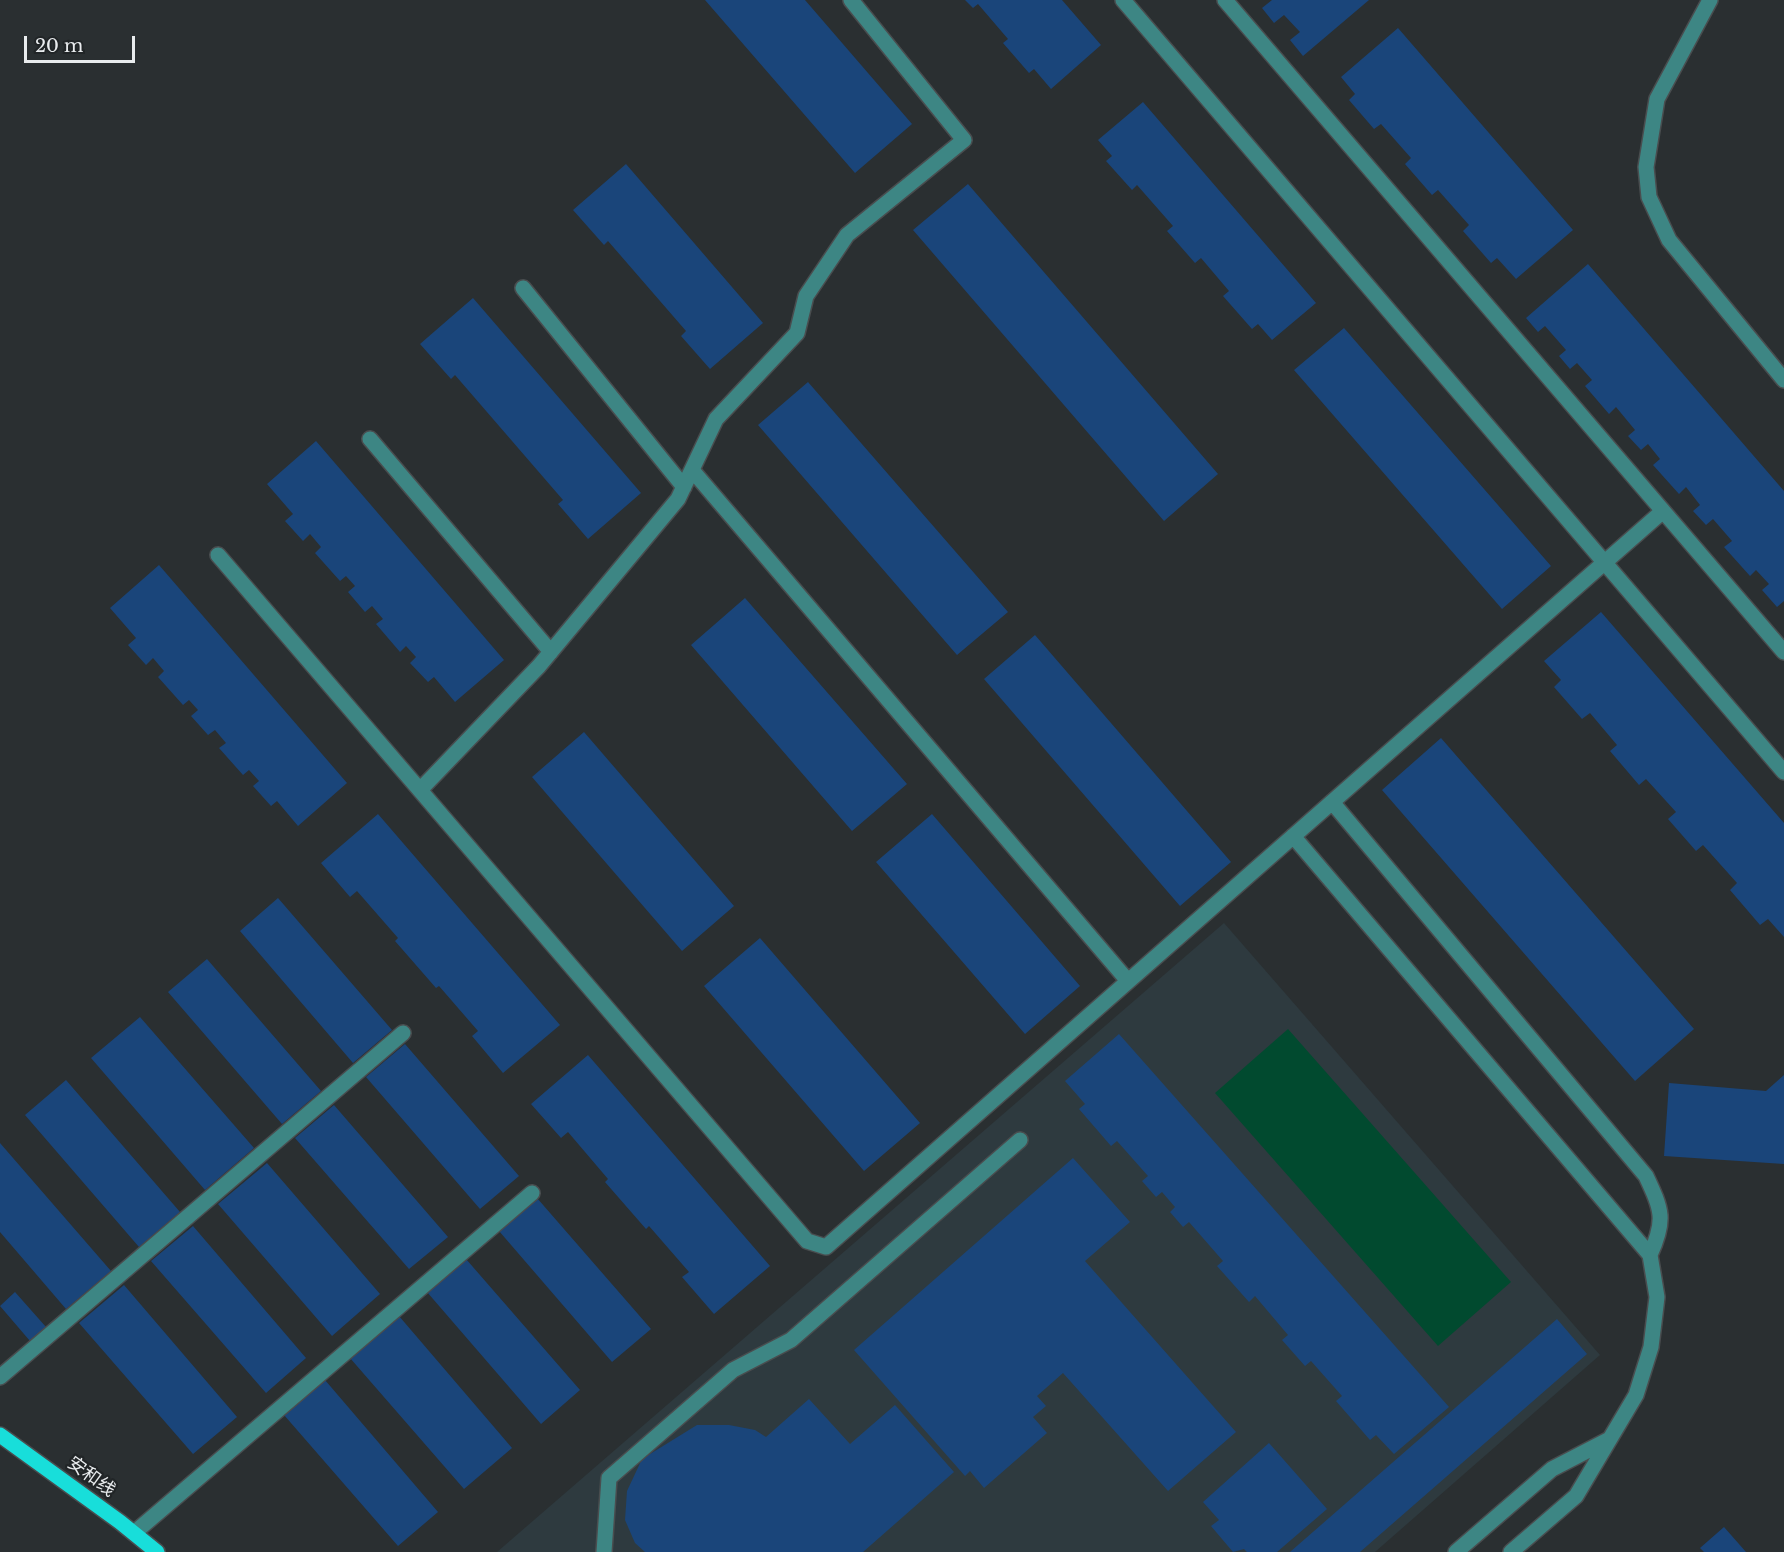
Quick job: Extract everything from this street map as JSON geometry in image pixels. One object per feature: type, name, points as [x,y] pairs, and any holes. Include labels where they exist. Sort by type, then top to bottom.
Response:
[{"type":"main road","name":"安和线","points":[[0,1435],[157,1552]]},
{"type":"street","points":[[420,790],[551,652],[678,499],[716,419],[797,333],[806,296],[847,235],[964,140],[851,0]]},
{"type":"street","points":[[1123,0],[1784,772]]},
{"type":"street","points":[[1225,0],[1784,652]]},
{"type":"street","points":[[1710,0],[1658,99],[1646,167],[1649,197],[1669,240],[1784,380]]},
{"type":"street","points":[[523,288],[684,488]]},
{"type":"street","points":[[370,439],[551,652]]},
{"type":"street","points":[[692,470],[1128,981]]},
{"type":"street","points":[[218,555],[807,1241],[826,1247],[1663,511]]},
{"type":"street","points":[[1332,802],[1646,1176],[1658,1202],[1661,1229],[1650,1255]]},
{"type":"street","points":[[1293,837],[1650,1255],[1658,1297],[1651,1347],[1636,1395],[1576,1496],[1511,1552]]},
{"type":"street","points":[[0,1377],[403,1033]]},
{"type":"street","points":[[604,1552],[609,1478],[733,1370],[791,1340],[1020,1140]]},
{"type":"street","points":[[134,1533],[532,1193]]},
{"type":"street","points":[[1456,1552],[1552,1468],[1608,1440]]},
{"type":"shaded area","points":[[1224,923],[1600,1355],[1375,1552],[497,1552]]},
{"type":"green space","points":[[1288,1029],[1511,1282],[1438,1346],[1215,1093]]},
{"type":"building","points":[[705,0],[805,0],[912,124],[855,173]]},
{"type":"building","points":[[965,0],[1062,0],[1101,45],[1051,89],[1034,69],[1029,73],[1003,43],[1008,39],[978,4],[973,8]]},
{"type":"building","points":[[1272,0],[1369,0],[1303,56],[1290,40],[1300,32],[1284,15],[1274,23],[1262,8]]},
{"type":"building","points":[[1398,28],[1573,230],[1516,279],[1497,258],[1491,263],[1463,231],[1469,225],[1438,190],[1432,195],[1405,164],[1411,158],[1381,124],[1374,129],[1349,100],[1355,94],[1341,77]]},
{"type":"building","points":[[1143,102],[1316,303],[1272,340],[1258,324],[1252,329],[1223,296],[1229,291],[1201,258],[1195,263],[1167,231],[1173,226],[1137,185],[1132,190],[1106,161],[1112,156],[1098,140]]},
{"type":"building","points":[[626,164],[763,323],[710,369],[681,336],[686,331],[608,241],[604,245],[573,210]]},
{"type":"building","points":[[968,184],[1218,474],[1164,521],[913,230]]},
{"type":"building","points":[[1588,264],[1784,491],[1784,601],[1777,607],[1762,590],[1769,584],[1756,570],[1750,576],[1724,547],[1732,541],[1713,519],[1706,525],[1693,511],[1700,505],[1686,487],[1679,494],[1653,465],[1660,459],[1648,444],[1641,450],[1628,436],[1635,430],[1616,407],[1609,414],[1585,386],[1592,380],[1577,363],[1570,369],[1559,356],[1566,350],[1545,326],[1538,332],[1526,318]]},
{"type":"building","points":[[473,298],[641,493],[588,539],[558,504],[563,500],[455,375],[451,379],[420,344]]},
{"type":"building","points":[[1344,328],[1551,566],[1502,609],[1294,370]]},
{"type":"building","points":[[808,382],[1008,612],[957,655],[758,425]]},
{"type":"building","points":[[316,441],[504,660],[455,702],[434,677],[428,682],[410,663],[416,657],[406,646],[400,652],[376,624],[383,619],[372,606],[365,612],[348,592],[355,586],[346,576],[340,581],[315,553],[321,547],[310,534],[303,541],[285,521],[293,514],[267,484]]},
{"type":"building","points":[[159,565],[347,783],[298,826],[277,801],[271,806],[253,786],[259,781],[249,770],[243,775],[219,748],[226,743],[215,730],[208,735],[191,716],[198,710],[189,700],[183,705],[158,677],[164,671],[153,658],[146,665],[128,645],[136,638],[110,608]]},
{"type":"building","points":[[745,598],[907,784],[852,831],[691,645]]},
{"type":"building","points":[[1601,612],[1784,823],[1784,937],[1768,919],[1760,925],[1730,890],[1737,883],[1703,845],[1696,851],[1668,819],[1676,812],[1646,779],[1639,785],[1610,751],[1617,745],[1590,713],[1582,719],[1554,687],[1561,680],[1544,661]]},
{"type":"building","points":[[1035,635],[1231,862],[1180,906],[984,679]]},
{"type":"building","points":[[584,732],[734,906],[682,951],[532,777]]},
{"type":"building","points":[[1441,738],[1694,1029],[1635,1081],[1382,790]]},
{"type":"building","points":[[378,814],[560,1025],[503,1073],[472,1036],[478,1031],[439,986],[436,988],[395,941],[398,938],[357,891],[350,897],[321,863]]},
{"type":"building","points":[[932,814],[1080,986],[1025,1034],[876,862]]},
{"type":"building","points":[[278,898],[392,1030],[353,1063],[240,931]]},
{"type":"building","points":[[760,938],[920,1123],[864,1171],[704,986]]},
{"type":"building","points":[[207,959],[321,1091],[282,1124],[168,992]]},
{"type":"building","points":[[140,1017],[254,1148],[205,1190],[91,1058]]},
{"type":"building","points":[[1119,1034],[1449,1407],[1394,1454],[1376,1435],[1370,1440],[1336,1401],[1342,1396],[1311,1361],[1305,1366],[1282,1340],[1288,1335],[1255,1296],[1249,1302],[1217,1266],[1223,1261],[1189,1222],[1183,1227],[1170,1212],[1175,1207],[1162,1192],[1156,1197],[1142,1181],[1148,1176],[1117,1141],[1111,1146],[1079,1109],[1085,1104],[1065,1081]]},
{"type":"building","points":[[405,1044],[519,1176],[480,1209],[366,1077]]},
{"type":"building","points":[[588,1055],[770,1266],[714,1314],[682,1277],[689,1272],[649,1226],[646,1229],[605,1182],[608,1179],[568,1132],[561,1138],[531,1104]]},
{"type":"building","points":[[1784,1075],[1784,1164],[1664,1156],[1669,1083],[1766,1091]]},
{"type":"building","points":[[66,1080],[180,1212],[139,1247],[25,1115]]},
{"type":"building","points":[[334,1105],[448,1237],[409,1269],[295,1138]]},
{"type":"building","points":[[0,1143],[111,1271],[66,1309],[0,1232]]},
{"type":"building","points":[[1073,1158],[1130,1222],[1085,1261],[1236,1432],[1168,1491],[1063,1373],[1037,1396],[1046,1406],[1033,1417],[1047,1433],[984,1488],[970,1471],[965,1476],[854,1350]]},
{"type":"building","points":[[267,1163],[380,1294],[332,1336],[218,1204]]},
{"type":"building","points":[[537,1198],[651,1329],[612,1362],[499,1231]]},
{"type":"building","points":[[193,1226],[306,1358],[266,1393],[151,1261]]},
{"type":"building","points":[[466,1259],[580,1390],[541,1424],[427,1292]]},
{"type":"building","points":[[124,1285],[237,1417],[193,1454],[79,1323]]},
{"type":"building","points":[[15,1292],[46,1327],[30,1341],[0,1306]]},
{"type":"building","points":[[399,1316],[512,1448],[464,1489],[350,1358]]},
{"type":"building","points":[[1557,1319],[1587,1354],[1360,1552],[1290,1552]]},
{"type":"building","points":[[325,1380],[438,1512],[398,1546],[284,1415]]},
{"type":"building","points":[[809,1399],[850,1444],[895,1405],[954,1472],[863,1552],[645,1552],[635,1543],[625,1520],[627,1491],[642,1459],[697,1425],[729,1425],[755,1430],[766,1437]]},
{"type":"building","points":[[1269,1443],[1327,1509],[1277,1552],[1247,1552],[1244,1549],[1233,1552],[1211,1526],[1219,1520],[1203,1502]]},
{"type":"building","points":[[1724,1527],[1746,1552],[1704,1552],[1700,1548]]}]
